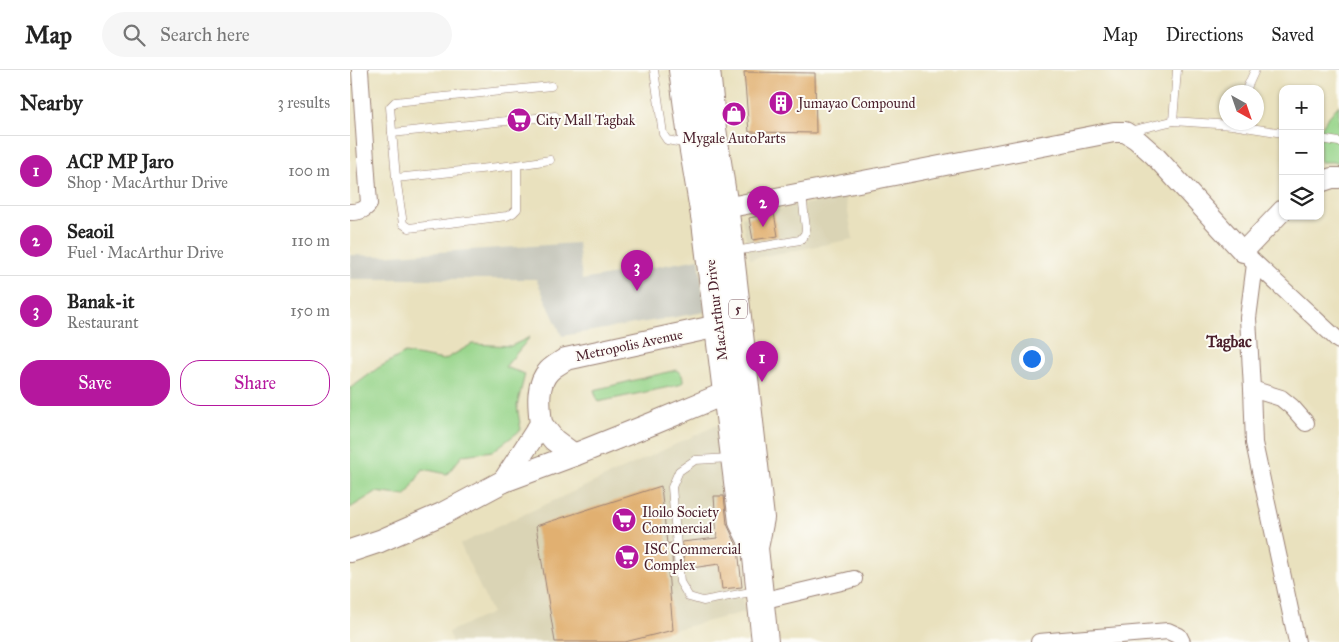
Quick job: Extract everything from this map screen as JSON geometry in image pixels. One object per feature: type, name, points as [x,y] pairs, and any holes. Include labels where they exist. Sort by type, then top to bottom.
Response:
[{"type":"main road","name":"MacArthur Drive","points":[[682,70],[692,145],[706,222],[718,326],[736,388],[761,518],[756,548],[765,642]]},
{"type":"main road","name":"MacArthur Drive","points":[[707,70],[713,129],[742,339],[736,388],[734,458],[742,522],[756,548]]},
{"type":"main road","points":[[718,326],[742,339]]},
{"type":"main road","name":"Metropolis Avenue","points":[[541,424],[539,389],[548,372],[566,359],[718,326]]},
{"type":"main road","points":[[350,551],[380,541],[442,514],[504,481],[574,455],[736,388]]},
{"type":"main road","points":[[504,481],[541,424],[554,440],[574,455]]},
{"type":"street","points":[[350,212],[360,212],[366,209],[369,204],[356,102],[360,70]]},
{"type":"street","points":[[725,208],[1114,132],[1125,132],[1136,139],[1154,156],[1249,258],[1339,341]]},
{"type":"street","points":[[1324,181],[1339,178]]},
{"type":"street","points":[[1279,216],[1249,258],[1248,318],[1254,443],[1297,642]]},
{"type":"street","points":[[1252,389],[1281,398],[1306,423]]},
{"type":"street","points":[[760,595],[854,580]]},
{"type":"street","points":[[1045,642],[1168,631],[1179,636],[1182,642]]},
{"type":"lane","points":[[654,70],[666,140],[692,145]]},
{"type":"lane","points":[[1173,121],[1177,70]]},
{"type":"lane","points":[[1248,85],[1255,70]]},
{"type":"lane","points":[[517,165],[517,209],[513,213],[507,216],[409,228],[403,224],[396,178],[390,107],[395,102],[551,86]]},
{"type":"lane","points":[[392,133],[555,116]]},
{"type":"lane","points":[[1125,132],[1173,121],[1219,123]]},
{"type":"lane","points":[[1264,130],[1279,132]]},
{"type":"lane","points":[[1324,140],[1339,142]]},
{"type":"lane","points":[[396,178],[550,160]]},
{"type":"lane","points":[[731,252],[800,240],[805,234],[806,229],[802,192]]},
{"type":"lane","points":[[734,458],[695,460],[679,471],[672,488],[680,582],[689,597],[703,601],[760,595]]},
{"type":"shaded area","points":[[845,196],[853,239],[750,259],[742,217]]},
{"type":"shaded area","points":[[578,243],[582,280],[699,259],[705,312],[562,336],[536,279],[350,279],[350,255],[378,256]]},
{"type":"shaded area","name":"Iloilo Society Commercial","points":[[724,422],[745,612],[625,642],[452,642],[448,632],[492,613],[460,544]]},
{"type":"green space","points":[[1339,105],[1339,162],[1324,162],[1324,123]]},
{"type":"green space","points":[[530,337],[505,367],[525,374],[517,406],[521,430],[493,451],[463,455],[447,474],[423,469],[406,496],[376,492],[350,508],[350,387],[405,353],[444,360],[472,344],[511,346]]},
{"type":"green space","points":[[676,370],[683,378],[683,382],[679,385],[598,402],[594,390]]},
{"type":"building","name":"Jumayao Compound","points":[[744,72],[815,73],[816,133],[749,132]]},
{"type":"building","points":[[774,213],[778,236],[753,240],[749,218]]},
{"type":"building","points":[[661,486],[667,544],[671,543],[673,571],[668,571],[673,630],[625,642],[555,642],[536,526]]},
{"type":"building","points":[[714,496],[724,496],[727,524],[738,548],[742,587],[722,589],[719,564],[685,569],[682,542],[717,538]]},
{"type":"place","name":"Jumayao Compound","points":[[781,103]]},
{"type":"place","name":"Mygale AutoParts","points":[[734,114]]},
{"type":"place","name":"City Mall Tagbak","points":[[519,120]]},
{"type":"place","name":"Seaoil","points":[[763,227]]},
{"type":"place","name":"Banak-it","points":[[637,291]]},
{"type":"place","name":"ACP MP Jaro","points":[[762,382]]},
{"type":"place","name":"Iloilo Society Commercial","points":[[624,520]]},
{"type":"place","name":"ISC Commercial Complex","points":[[627,557]]},
{"type":"district","name":"Tagbac","points":[[1229,341]]}]
